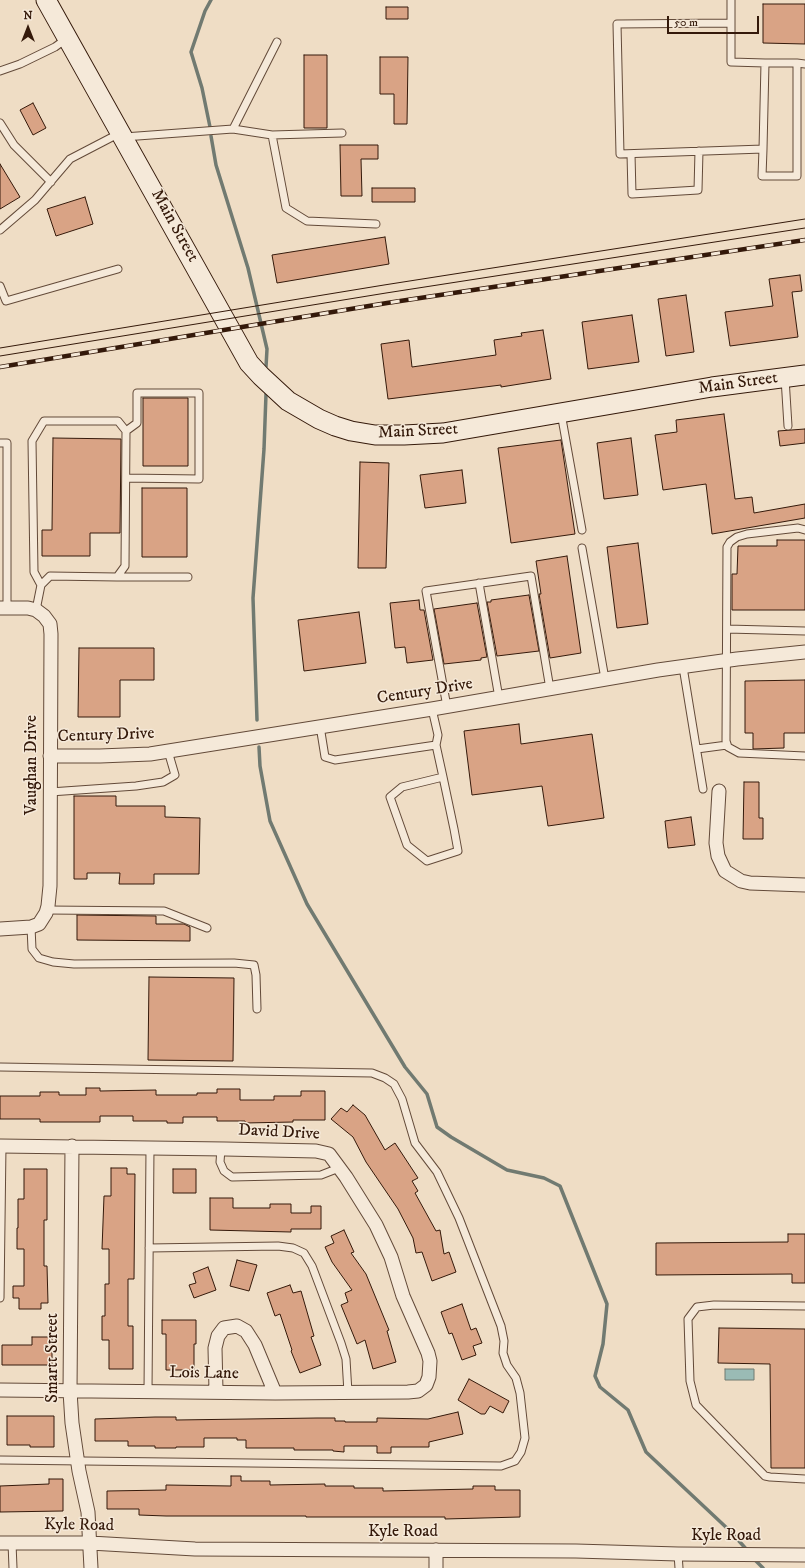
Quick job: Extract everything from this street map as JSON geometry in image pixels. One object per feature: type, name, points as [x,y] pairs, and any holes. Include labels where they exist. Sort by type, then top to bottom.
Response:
[{"type":"street","name":"Main Street","points":[[46,0],[250,363],[274,388],[304,411],[335,426],[351,431],[375,435],[443,433],[712,387],[805,375]]},
{"type":"street","points":[[4,608],[32,609]]},
{"type":"street","name":"Vaughan Drive","points":[[32,609],[44,616],[50,624],[51,634],[50,886],[47,910]]},
{"type":"street","name":"Century Drive","points":[[50,756],[150,754],[447,707],[684,666],[805,652]]},
{"type":"street","points":[[719,791],[716,843],[718,856],[725,870],[741,881],[750,883],[805,885]]},
{"type":"street","points":[[0,929],[31,927],[38,924],[47,910]]},
{"type":"street","name":"David Drive","points":[[1,1146],[221,1148],[316,1151],[329,1154],[376,1225],[391,1257],[403,1296],[428,1353],[430,1361],[429,1377],[426,1385],[418,1391],[408,1392]]},
{"type":"street","name":"Smartt Street","points":[[72,1146],[70,1391],[77,1462],[88,1512],[91,1568]]},
{"type":"street","points":[[216,1392],[215,1348],[218,1336],[224,1328],[238,1326],[246,1331],[255,1345],[275,1393]]},
{"type":"street","name":"Lois Lane","points":[[0,1390],[275,1393],[408,1392]]},
{"type":"street","name":"Kyle Road","points":[[6,1544],[90,1543],[196,1549],[576,1551],[678,1554],[805,1555]]},
{"type":"street","points":[[436,1550],[436,1568]]},
{"type":"lane","points":[[731,0],[731,62],[805,64]]},
{"type":"lane","points":[[731,23],[617,24],[620,154],[763,149]]},
{"type":"lane","points":[[0,71],[20,64],[55,47],[68,38]]},
{"type":"lane","points":[[233,129],[277,42]]},
{"type":"lane","points":[[765,62],[762,176],[797,176],[797,63]]},
{"type":"lane","points":[[0,123],[14,145],[51,182]]},
{"type":"lane","points":[[0,230],[35,200],[70,159],[123,135],[233,129],[272,135],[342,133]]},
{"type":"lane","points":[[272,135],[286,208],[308,221],[376,224]]},
{"type":"lane","points":[[631,154],[632,194],[698,190],[699,151]]},
{"type":"lane","points":[[0,286],[6,301],[118,269]]},
{"type":"lane","points":[[785,378],[788,426]]},
{"type":"lane","points":[[126,431],[137,423],[137,393],[199,393],[199,480],[126,478]]},
{"type":"lane","points":[[561,413],[582,530]]},
{"type":"lane","points":[[41,585],[34,572],[32,441],[44,421],[118,421],[126,431],[125,566],[117,577]]},
{"type":"lane","points":[[0,443],[7,443],[4,608]]},
{"type":"lane","points":[[805,530],[798,528],[747,534],[737,537],[730,542],[727,547],[728,748],[739,753],[805,756]]},
{"type":"lane","points":[[582,548],[605,679]]},
{"type":"lane","points":[[32,609],[41,585],[50,576],[188,577]]},
{"type":"lane","points":[[447,707],[426,591],[530,576],[550,689]]},
{"type":"lane","points":[[479,583],[499,698]]},
{"type":"lane","points":[[727,629],[805,631]]},
{"type":"lane","points":[[684,666],[703,789]]},
{"type":"lane","points":[[432,709],[438,735],[436,745],[443,777],[458,851],[427,860],[407,845],[390,797],[402,787],[443,777]]},
{"type":"lane","points":[[320,726],[325,757],[335,760],[436,745]]},
{"type":"lane","points":[[697,749],[727,745]]},
{"type":"lane","points":[[50,792],[136,786],[163,782],[176,775],[168,751]]},
{"type":"lane","points":[[47,910],[164,911],[207,928]]},
{"type":"lane","points":[[31,927],[32,949],[39,958],[53,962],[74,964],[234,963],[254,965],[256,975],[257,1009]]},
{"type":"lane","points":[[0,1067],[372,1073],[385,1078],[394,1084],[402,1099],[415,1143],[437,1172],[459,1218],[501,1326],[504,1341],[503,1353],[507,1365],[516,1378],[520,1393],[525,1438],[521,1452],[515,1461],[501,1466],[0,1460]]},
{"type":"lane","points":[[0,1298],[1,1146]]},
{"type":"lane","points":[[148,1391],[150,1148]]},
{"type":"lane","points":[[221,1148],[220,1162],[224,1171],[232,1177],[321,1176],[339,1168]]},
{"type":"lane","points":[[149,1248],[278,1246],[293,1248],[304,1253],[312,1266],[341,1343],[346,1359],[348,1392]]},
{"type":"lane","points":[[805,1306],[714,1305],[697,1307],[688,1319],[690,1382],[696,1404],[765,1476],[805,1479]]},
{"type":"lane","points":[[6,1544],[13,1568]]},
{"type":"lane","points":[[678,1554],[679,1568]]},
{"type":"water","points":[[725,1369],[754,1369],[754,1380],[725,1380]]},
{"type":"building","points":[[763,4],[805,4],[805,44],[763,43]]},
{"type":"building","points":[[386,7],[408,7],[408,19],[386,19]]},
{"type":"building","points":[[304,55],[327,55],[327,128],[304,128]]},
{"type":"building","points":[[380,57],[408,57],[407,124],[394,124],[394,94],[380,94]]},
{"type":"building","points":[[33,103],[46,128],[33,135],[20,110]]},
{"type":"building","points":[[340,145],[378,145],[378,159],[361,159],[362,196],[341,196]]},
{"type":"building","points":[[0,164],[20,197],[0,209]]},
{"type":"building","points":[[372,188],[415,188],[415,202],[372,202]]},
{"type":"building","points":[[85,197],[93,224],[56,236],[47,209]]},
{"type":"building","points":[[385,237],[389,264],[277,283],[272,255]]},
{"type":"building","points":[[800,275],[802,291],[792,292],[798,337],[730,346],[725,312],[773,306],[769,279]]},
{"type":"building","points":[[686,295],[694,352],[666,356],[658,299]]},
{"type":"building","points":[[632,315],[639,362],[588,369],[582,322]]},
{"type":"building","points":[[543,330],[551,379],[501,387],[501,385],[388,399],[381,344],[409,340],[412,367],[496,355],[494,340],[522,336],[521,333]]},
{"type":"building","points":[[143,398],[188,398],[188,466],[143,466]]},
{"type":"building","points":[[724,414],[735,499],[752,497],[754,513],[805,504],[805,518],[712,534],[706,484],[663,490],[655,435],[677,432],[676,420]]},
{"type":"building","points":[[805,429],[805,443],[780,446],[778,431]]},
{"type":"building","points":[[53,438],[121,439],[120,533],[90,533],[90,556],[42,556],[42,530],[52,530]]},
{"type":"building","points":[[631,438],[638,495],[604,499],[597,443]]},
{"type":"building","points":[[561,440],[575,534],[511,543],[498,448]]},
{"type":"building","points":[[360,462],[389,463],[386,568],[358,568]]},
{"type":"building","points":[[462,470],[466,503],[425,508],[420,475]]},
{"type":"building","points":[[142,488],[187,488],[187,557],[142,557]]},
{"type":"building","points":[[777,540],[805,540],[805,610],[732,610],[732,574],[737,574],[738,546],[777,546]]},
{"type":"building","points":[[638,543],[648,624],[617,628],[607,547]]},
{"type":"building","points":[[567,556],[581,653],[550,658],[539,594],[541,594],[536,561]]},
{"type":"building","points":[[529,595],[539,651],[497,656],[487,602],[491,602],[491,600]]},
{"type":"building","points":[[419,600],[420,610],[424,610],[433,660],[407,663],[405,647],[395,648],[390,603]]},
{"type":"building","points":[[477,603],[487,657],[481,658],[481,660],[444,664],[434,609]]},
{"type":"building","points":[[359,612],[366,663],[304,671],[298,620]]},
{"type":"building","points":[[79,648],[154,648],[154,680],[120,680],[120,717],[78,717]]},
{"type":"building","points":[[805,680],[805,733],[784,733],[784,748],[753,749],[753,733],[745,733],[745,681]]},
{"type":"building","points":[[519,724],[521,744],[592,734],[604,818],[548,826],[542,786],[472,795],[464,731]]},
{"type":"building","points":[[744,782],[759,782],[759,818],[763,818],[763,839],[743,839]]},
{"type":"building","points":[[74,796],[116,796],[116,806],[165,806],[165,817],[200,818],[199,874],[154,874],[154,884],[119,884],[120,873],[87,873],[87,879],[74,879]]},
{"type":"building","points":[[691,817],[695,845],[668,848],[665,821]]},
{"type":"building","points":[[77,915],[156,916],[156,924],[184,924],[190,927],[190,941],[77,940]]},
{"type":"building","points":[[149,977],[234,978],[233,1061],[148,1060]]},
{"type":"building","points":[[86,1088],[100,1088],[100,1091],[156,1090],[156,1095],[197,1095],[197,1093],[217,1093],[217,1089],[240,1089],[240,1100],[274,1100],[274,1096],[301,1096],[301,1091],[325,1091],[325,1120],[245,1123],[245,1121],[217,1121],[217,1117],[183,1117],[183,1123],[167,1123],[167,1121],[133,1121],[133,1116],[100,1116],[100,1122],[40,1122],[40,1119],[0,1119],[0,1096],[40,1096],[40,1092],[59,1092],[59,1095],[86,1095]]},
{"type":"building","points":[[353,1105],[365,1115],[385,1150],[395,1143],[418,1178],[412,1181],[418,1191],[415,1193],[436,1231],[440,1230],[444,1254],[449,1252],[456,1272],[432,1281],[422,1252],[416,1253],[413,1238],[398,1209],[366,1162],[353,1137],[331,1119],[341,1108],[347,1112]]},
{"type":"building","points":[[111,1168],[127,1168],[127,1174],[135,1174],[134,1279],[128,1279],[128,1326],[133,1326],[133,1369],[109,1369],[109,1340],[102,1340],[102,1316],[105,1316],[105,1284],[109,1284],[109,1249],[102,1249],[104,1196],[111,1196]]},
{"type":"building","points":[[24,1169],[47,1169],[47,1220],[44,1220],[44,1266],[47,1266],[48,1303],[41,1303],[41,1309],[19,1309],[19,1298],[13,1298],[13,1286],[24,1286],[24,1249],[17,1249],[17,1228],[18,1199],[24,1199]]},
{"type":"building","points":[[173,1169],[196,1169],[196,1193],[173,1193]]},
{"type":"building","points":[[210,1198],[233,1198],[233,1208],[270,1208],[270,1204],[291,1204],[291,1213],[311,1213],[311,1206],[321,1206],[321,1229],[291,1229],[291,1232],[210,1230]]},
{"type":"building","points":[[344,1230],[354,1252],[351,1253],[366,1274],[389,1330],[387,1331],[396,1362],[373,1369],[365,1340],[357,1344],[341,1305],[348,1302],[345,1293],[352,1290],[332,1262],[325,1247],[334,1243],[331,1236]]},
{"type":"building","points":[[788,1234],[805,1234],[805,1283],[792,1283],[792,1274],[656,1275],[656,1243],[788,1242]]},
{"type":"building","points":[[237,1260],[257,1265],[249,1291],[230,1286]]},
{"type":"building","points":[[208,1267],[216,1290],[194,1298],[189,1285],[196,1283],[193,1273]]},
{"type":"building","points":[[290,1285],[293,1293],[301,1291],[314,1336],[311,1337],[321,1365],[300,1373],[291,1351],[292,1350],[280,1314],[275,1316],[267,1293]]},
{"type":"building","points":[[462,1304],[471,1330],[476,1328],[482,1343],[473,1346],[476,1355],[462,1360],[452,1333],[449,1334],[441,1312]]},
{"type":"building","points":[[162,1320],[196,1320],[194,1370],[166,1370],[166,1334],[162,1334]]},
{"type":"building","points":[[719,1328],[805,1329],[805,1468],[771,1468],[770,1364],[718,1363]]},
{"type":"building","points":[[32,1337],[52,1337],[52,1365],[2,1365],[2,1345],[32,1345]]},
{"type":"building","points":[[469,1379],[509,1401],[503,1413],[490,1406],[485,1414],[481,1414],[458,1400]]},
{"type":"building","points":[[458,1412],[463,1434],[429,1442],[429,1447],[391,1447],[391,1453],[377,1453],[377,1446],[344,1446],[344,1452],[333,1450],[294,1450],[294,1448],[246,1448],[246,1440],[237,1440],[237,1438],[204,1438],[204,1447],[176,1448],[128,1446],[128,1441],[95,1441],[95,1419],[155,1417],[176,1417],[176,1420],[335,1418],[335,1421],[345,1422],[377,1422],[377,1418],[428,1419]]},
{"type":"building","points":[[7,1416],[54,1416],[54,1447],[7,1445]]},
{"type":"building","points":[[231,1476],[241,1476],[241,1481],[270,1481],[270,1485],[325,1484],[325,1486],[354,1486],[354,1488],[383,1488],[383,1491],[473,1489],[473,1486],[495,1486],[495,1490],[520,1490],[520,1517],[445,1519],[445,1517],[166,1516],[139,1515],[139,1509],[107,1509],[107,1491],[166,1490],[166,1485],[231,1486]]},
{"type":"building","points":[[49,1479],[63,1479],[63,1511],[0,1512],[0,1486],[49,1484]]},
{"type":"waterway","points":[[210,127],[202,88],[191,52],[205,11],[211,0]]},
{"type":"waterway","points":[[211,136],[216,165],[248,268],[267,349],[266,367]]},
{"type":"waterway","points":[[257,720],[253,598],[264,449],[266,394]]},
{"type":"waterway","points":[[259,747],[260,766],[270,821],[307,904],[405,1067],[427,1094],[437,1127],[507,1170],[544,1178],[560,1186],[607,1304],[603,1344],[595,1376],[600,1387],[628,1410],[646,1452],[729,1530],[748,1551]]},
{"type":"waterway","points":[[753,1558],[763,1568]]},
{"type":"tram line","points":[[0,348],[384,285],[805,219]]},
{"type":"tram line","points":[[0,356],[386,293],[805,228]]},
{"type":"railway","points":[[0,367],[387,303],[805,240]]}]
